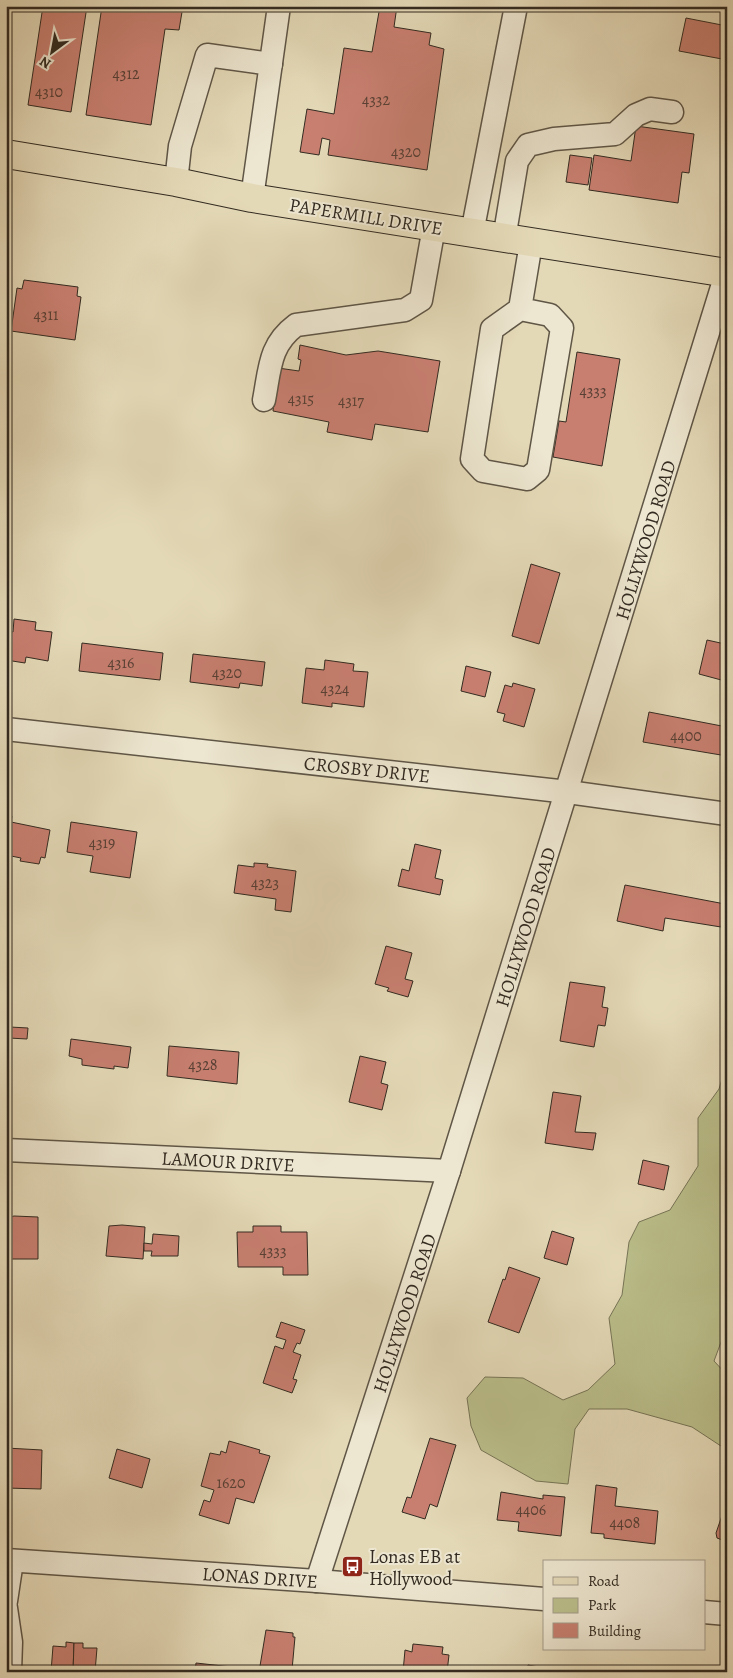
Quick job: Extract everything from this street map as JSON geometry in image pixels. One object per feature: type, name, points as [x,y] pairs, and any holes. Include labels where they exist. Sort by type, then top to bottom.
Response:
[{"type":"main road","name":"PAPERMILL DRIVE","points":[[6,154],[176,182],[252,198],[504,239],[726,272]]},
{"type":"street","points":[[252,198],[279,6]]},
{"type":"street","points":[[472,234],[516,6]]},
{"type":"street","points":[[176,182],[180,146],[207,55],[271,64]]},
{"type":"street","points":[[504,239],[517,161],[528,145],[554,139],[615,134],[636,115],[650,109],[672,112]]},
{"type":"street","points":[[264,400],[273,351],[284,334],[296,324],[404,310],[421,300],[434,227]]},
{"type":"street","points":[[520,309],[550,315],[562,328],[538,470],[527,479],[483,470],[472,459],[492,329],[520,309],[531,243]]},
{"type":"street","name":"HOLLYWOOD ROAD","points":[[317,1581],[450,1171],[568,792],[726,272]]},
{"type":"street","name":"CROSBY DRIVE","points":[[6,729],[568,792],[727,814]]},
{"type":"street","name":"LAMOUR DRIVE","points":[[6,1150],[450,1171]]},
{"type":"street","points":[[6,1601],[9,1560]]},
{"type":"street","name":"LONAS DRIVE","points":[[9,1560],[543,1599]]},
{"type":"street","points":[[6,1608],[11,1642],[10,1672]]},
{"type":"street","points":[[706,1612],[727,1614]]},
{"type":"green space","points":[[727,1062],[727,1326],[714,1361],[727,1375],[727,1450],[692,1427],[627,1409],[589,1409],[575,1429],[568,1484],[536,1481],[481,1450],[471,1426],[467,1398],[485,1377],[523,1378],[563,1400],[588,1390],[615,1364],[609,1318],[622,1295],[629,1242],[639,1222],[670,1210],[698,1166],[698,1118],[719,1089]]},
{"type":"building","points":[[43,6],[87,6],[71,112],[28,105]]},
{"type":"building","points":[[102,6],[183,6],[179,30],[165,29],[151,125],[86,115]]},
{"type":"building","points":[[212,6],[246,6],[246,11]]},
{"type":"building","points":[[380,6],[397,6],[394,27],[431,33],[429,45],[444,49],[427,170],[328,155],[330,140],[322,138],[319,155],[300,152],[307,109],[334,114],[344,48],[372,52]]},
{"type":"building","points":[[686,18],[727,26],[722,59],[679,51]]},
{"type":"building","points":[[636,126],[694,134],[689,173],[682,172],[678,203],[589,190],[594,155],[631,161]]},
{"type":"building","points":[[570,155],[592,158],[588,185],[566,182]]},
{"type":"building","points":[[24,280],[78,287],[77,296],[81,297],[75,340],[11,331],[17,288],[22,289]]},
{"type":"building","points":[[300,345],[346,355],[378,351],[440,361],[428,432],[375,424],[372,440],[327,432],[329,422],[273,411],[278,368],[299,371],[301,360],[298,359]]},
{"type":"building","points":[[577,352],[620,359],[602,466],[553,457],[559,421],[566,422]]},
{"type":"building","points":[[531,564],[560,573],[539,644],[512,636]]},
{"type":"building","points":[[14,619],[36,622],[35,630],[52,632],[48,661],[26,657],[25,663],[6,660],[6,631],[13,632]]},
{"type":"building","points":[[707,640],[725,644],[724,648],[727,648],[725,681],[699,674]]},
{"type":"building","points":[[82,643],[163,653],[160,680],[79,671]]},
{"type":"building","points":[[193,654],[265,662],[262,686],[240,683],[239,688],[190,682]]},
{"type":"building","points":[[325,660],[354,664],[353,671],[368,672],[364,707],[332,703],[332,707],[302,703],[306,668],[324,670]]},
{"type":"building","points":[[466,666],[491,672],[485,697],[461,691]]},
{"type":"building","points":[[513,683],[535,689],[524,727],[503,721],[505,714],[497,712],[505,685],[512,687]]},
{"type":"building","points":[[649,712],[727,727],[727,756],[643,742]]},
{"type":"building","points":[[6,815],[12,816],[11,822],[50,830],[45,858],[41,857],[39,864],[20,861],[21,858],[6,855]]},
{"type":"building","points":[[71,822],[137,832],[130,878],[90,872],[93,856],[67,852]]},
{"type":"building","points":[[415,844],[441,850],[435,878],[443,880],[440,895],[398,886],[402,869],[409,871]]},
{"type":"building","points":[[254,863],[268,864],[267,867],[296,871],[291,912],[275,910],[276,899],[234,893],[238,865],[254,867]]},
{"type":"building","points":[[625,885],[725,904],[721,927],[665,918],[663,931],[617,921]]},
{"type":"building","points":[[386,946],[412,953],[405,979],[413,981],[408,997],[387,991],[389,988],[375,984]]},
{"type":"building","points":[[570,982],[605,987],[602,1007],[608,1008],[605,1026],[598,1025],[594,1047],[560,1041]]},
{"type":"building","points":[[10,1027],[28,1028],[27,1039],[9,1038]]},
{"type":"building","points":[[71,1039],[131,1047],[128,1068],[114,1066],[114,1069],[82,1065],[82,1059],[69,1056]]},
{"type":"building","points":[[169,1046],[239,1052],[237,1084],[167,1076]]},
{"type":"building","points":[[360,1056],[386,1062],[381,1083],[388,1085],[382,1110],[349,1102]]},
{"type":"building","points":[[553,1092],[581,1096],[575,1132],[596,1133],[593,1150],[545,1143]]},
{"type":"building","points":[[643,1160],[669,1166],[664,1190],[638,1184]]},
{"type":"building","points":[[14,1216],[38,1217],[38,1259],[6,1259],[6,1218]]},
{"type":"building","points":[[109,1226],[145,1227],[143,1259],[106,1256]]},
{"type":"building","points":[[253,1226],[281,1226],[281,1232],[307,1232],[308,1275],[283,1275],[283,1267],[238,1267],[237,1232],[253,1232]]},
{"type":"building","points":[[552,1231],[574,1238],[567,1265],[544,1258]]},
{"type":"building","points":[[153,1234],[179,1236],[178,1256],[151,1256],[152,1251],[144,1251],[144,1243],[152,1244]]},
{"type":"building","points":[[509,1267],[540,1278],[519,1333],[488,1322]]},
{"type":"building","points":[[281,1322],[305,1330],[300,1344],[297,1343],[293,1352],[301,1355],[293,1379],[297,1380],[292,1393],[263,1383],[275,1346],[283,1349],[286,1340],[276,1337]]},
{"type":"building","points":[[430,1438],[456,1445],[437,1507],[430,1504],[425,1519],[402,1512],[407,1497],[411,1498]]},
{"type":"building","points":[[229,1441],[260,1450],[259,1453],[270,1456],[254,1503],[236,1498],[229,1524],[199,1515],[204,1500],[210,1502],[214,1490],[201,1486],[210,1453],[220,1455],[221,1451],[226,1453]]},
{"type":"building","points":[[6,1448],[42,1450],[41,1489],[6,1488]]},
{"type":"building","points":[[117,1449],[150,1459],[142,1488],[109,1478]]},
{"type":"building","points":[[596,1485],[617,1488],[615,1506],[658,1511],[655,1544],[604,1538],[604,1534],[591,1533]]},
{"type":"building","points":[[501,1492],[543,1499],[543,1495],[565,1497],[561,1536],[518,1531],[519,1522],[497,1520]]},
{"type":"building","points":[[727,1501],[727,1549],[723,1548],[725,1541],[717,1538],[716,1533]]},
{"type":"building","points":[[266,1630],[293,1633],[293,1637],[295,1637],[292,1670],[276,1669],[276,1672],[259,1672]]},
{"type":"building","points":[[66,1642],[74,1643],[73,1672],[51,1672],[53,1646],[66,1647]]},
{"type":"building","points":[[74,1643],[83,1643],[83,1648],[97,1648],[95,1672],[73,1672]]},
{"type":"building","points":[[413,1644],[443,1647],[442,1654],[449,1655],[447,1672],[403,1672],[405,1650],[412,1652]]},
{"type":"building","points":[[196,1663],[232,1667],[234,1672],[195,1672]]},
{"type":"building","points":[[528,1665],[561,1671],[562,1669],[572,1672],[527,1672]]},
{"type":"building","points":[[140,1667],[155,1667],[155,1672],[140,1672]]},
{"type":"place","name":"Lonas EB at Hollywood","points":[[353,1567]]}]
